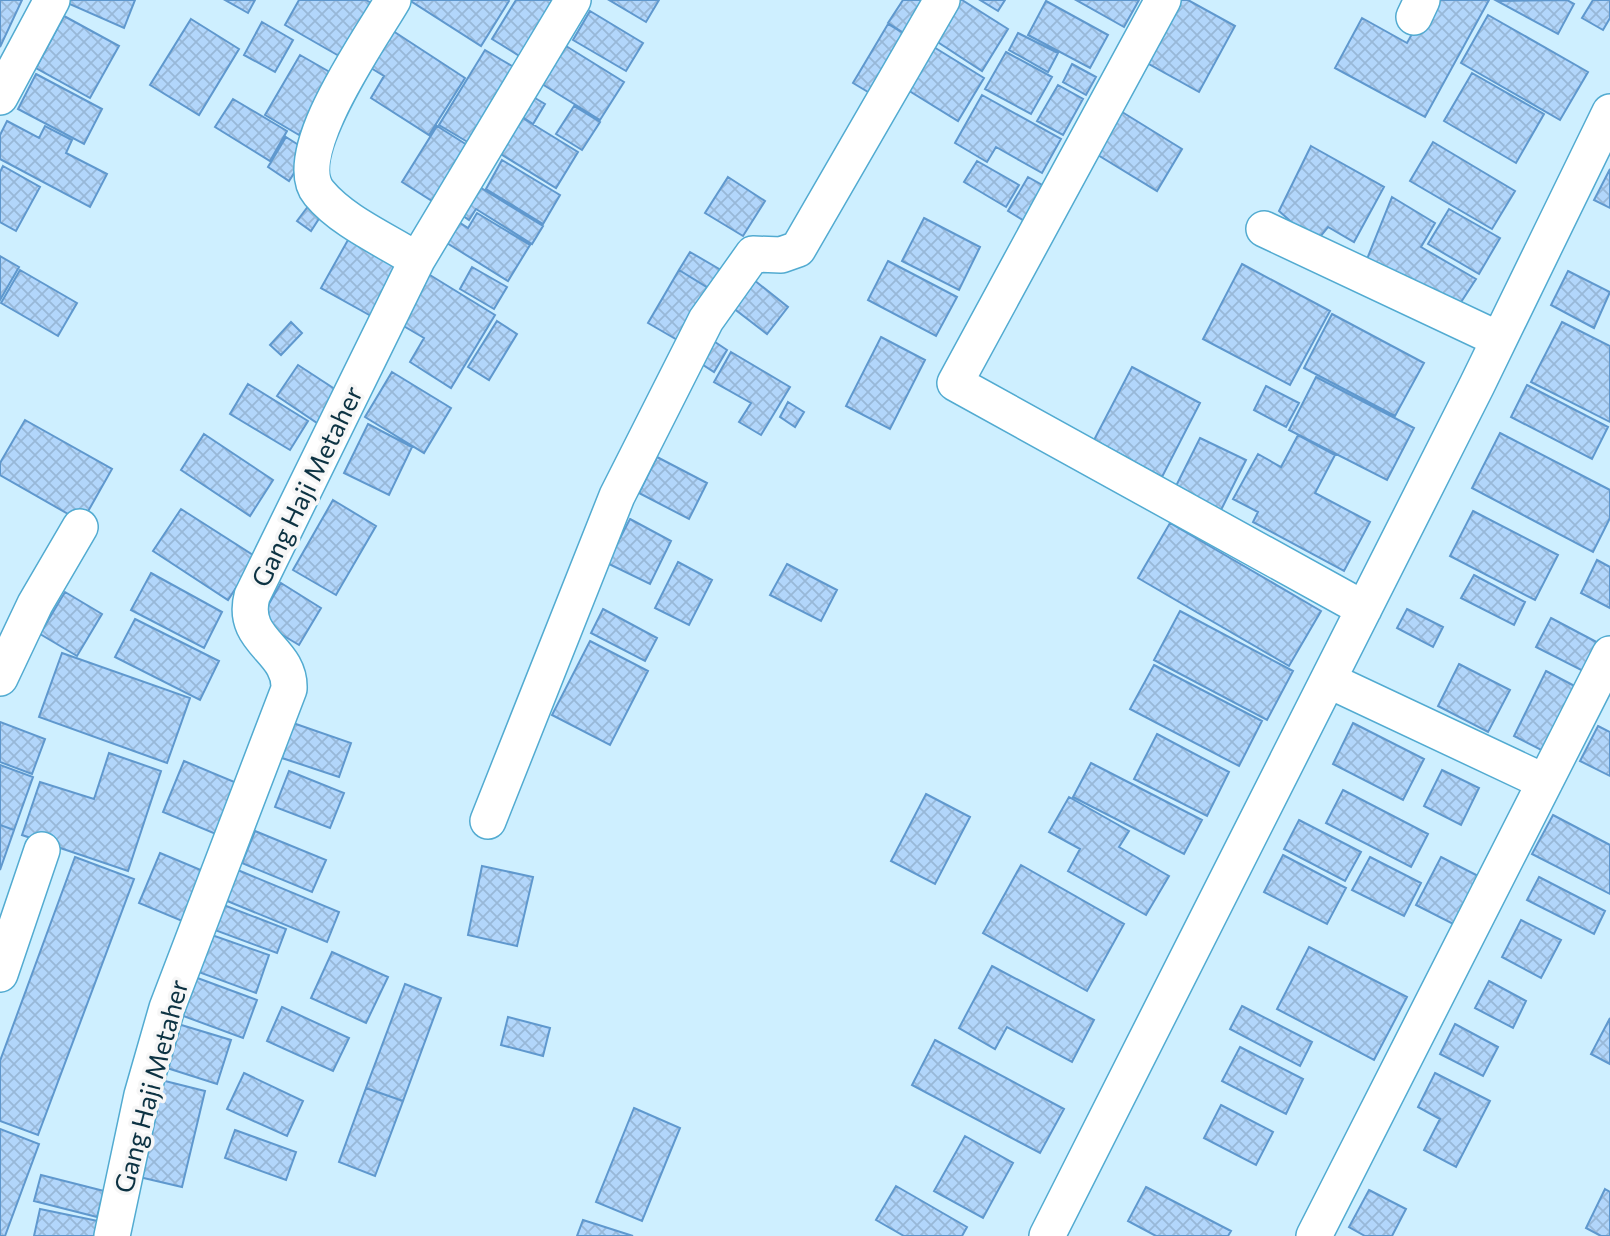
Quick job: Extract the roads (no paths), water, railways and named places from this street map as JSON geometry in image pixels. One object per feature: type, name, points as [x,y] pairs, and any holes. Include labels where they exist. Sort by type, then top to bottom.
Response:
[{"type":"street","points":[[0,97],[52,0]]},
{"type":"street","points":[[393,0],[323,121],[312,151],[310,170],[317,191],[333,207],[417,260]]},
{"type":"street","name":"Gang Haji Metaher","points":[[112,1236],[139,1107],[167,1008],[289,689],[290,677],[285,666],[251,624],[248,608],[252,596],[417,260],[573,0]]},
{"type":"street","points":[[488,821],[617,496],[706,320],[752,254],[781,255],[798,249],[942,0]]},
{"type":"street","points":[[1163,0],[955,383],[1364,609]]},
{"type":"street","points":[[1046,1236],[1364,609],[1610,112]]},
{"type":"street","points":[[1264,229],[1498,339]]},
{"type":"street","points":[[0,678],[35,604],[80,527]]},
{"type":"street","points":[[1314,1236],[1610,654]]},
{"type":"street","points":[[1328,680],[1545,782]]},
{"type":"street","points":[[0,975],[42,850]]}]
